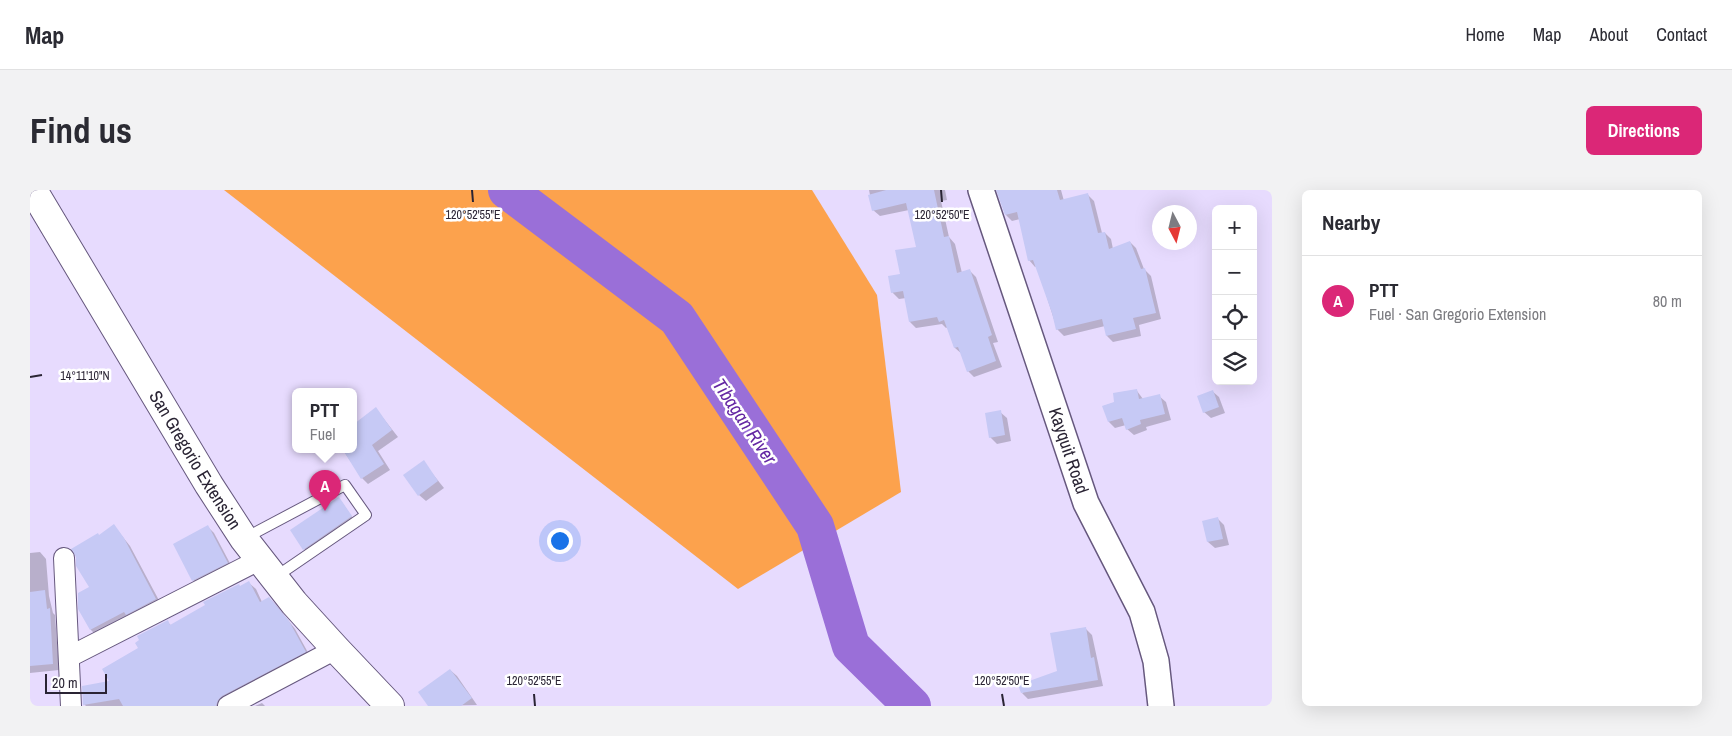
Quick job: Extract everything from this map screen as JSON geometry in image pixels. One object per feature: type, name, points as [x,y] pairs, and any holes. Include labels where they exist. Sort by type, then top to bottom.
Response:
[{"type":"main road","name":"San Gregorio Extension","points":[[33,190],[209,485],[259,559],[336,649],[390,706]]},
{"type":"street","name":"Kayquit Road","points":[[981,190],[1086,503],[1142,612],[1156,661],[1161,706]]},
{"type":"street","points":[[64,558],[71,706]]},
{"type":"street","points":[[69,656],[259,559]]},
{"type":"street","points":[[228,706],[336,649]]},
{"type":"lane","points":[[345,485],[366,515],[259,559],[345,485]]},
{"type":"shaded area","points":[[224,190],[812,190],[877,295],[901,492],[738,589]]},
{"type":"building","points":[[886,190],[934,190],[944,237],[949,236],[957,273],[970,269],[992,335],[988,337],[996,361],[967,372],[958,347],[954,348],[944,320],[939,322],[937,317],[909,322],[903,291],[891,293],[888,276],[900,274],[895,250],[916,247],[906,203],[872,211],[868,195]]},
{"type":"building","points":[[996,190],[1057,190],[1060,200],[1088,193],[1098,233],[1105,232],[1109,249],[1130,241],[1141,269],[1145,268],[1156,313],[1133,318],[1136,329],[1106,336],[1102,319],[1056,330],[1052,313],[1033,260],[1028,261],[1017,212],[1005,215]]},
{"type":"building","points":[[1137,389],[1139,399],[1160,394],[1165,414],[1140,420],[1141,424],[1126,430],[1122,418],[1108,422],[1102,406],[1114,402],[1113,393]]},
{"type":"building","points":[[1213,390],[1219,407],[1203,413],[1197,396]]},
{"type":"building","points":[[376,407],[392,430],[372,445],[384,464],[361,479],[345,453],[357,453],[357,422]]},
{"type":"building","points":[[1001,410],[1005,435],[989,438],[985,413]]},
{"type":"building","points":[[424,460],[438,481],[418,496],[403,475]]},
{"type":"building","points":[[339,497],[352,516],[303,550],[290,530]]},
{"type":"building","points":[[1218,517],[1223,539],[1207,542],[1202,521]]},
{"type":"building","points":[[114,524],[124,538],[156,599],[126,615],[124,612],[90,630],[78,609],[78,593],[89,587],[76,566],[76,557],[71,549],[98,533],[99,535]]},
{"type":"building","points":[[208,525],[228,563],[192,581],[173,544]]},
{"type":"building","points":[[249,581],[260,602],[269,597],[289,621],[306,652],[222,696],[216,706],[123,706],[119,699],[83,705],[82,686],[109,681],[102,669],[138,648],[135,643],[139,640],[137,636],[168,620],[170,625],[205,605],[203,602]]},
{"type":"building","points":[[45,590],[47,609],[50,608],[53,664],[30,666],[30,592]]},
{"type":"building","points":[[1086,627],[1091,658],[1094,657],[1098,680],[1021,693],[1018,685],[1057,671],[1050,633]]},
{"type":"building","points":[[450,669],[472,698],[461,706],[428,706],[418,692]]},
{"type":"waterway","name":"Tibagan River","points":[[507,190],[677,318],[815,526],[851,646],[912,706]]},
{"type":"place","name":"PTT","points":[[325,511]]}]
